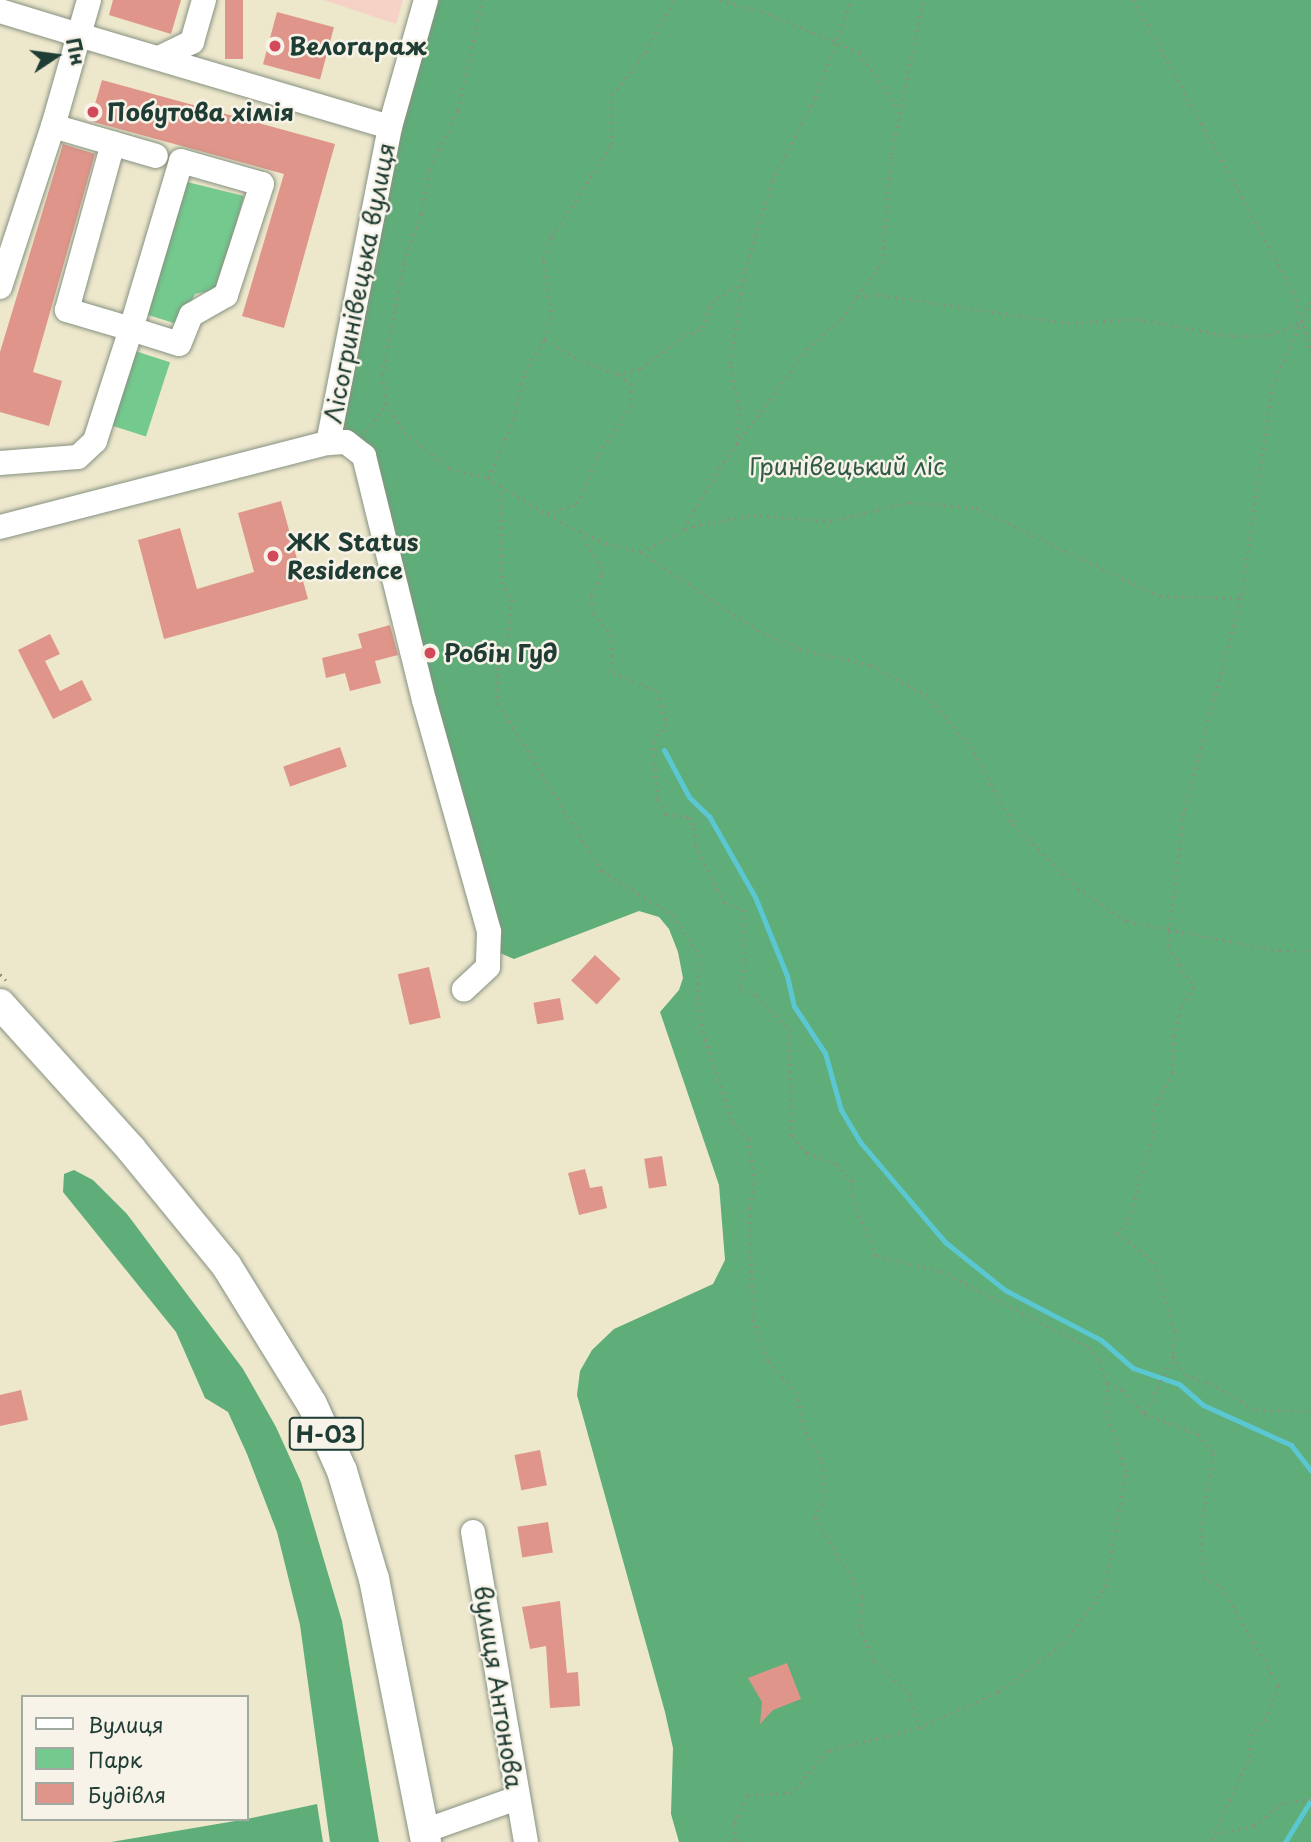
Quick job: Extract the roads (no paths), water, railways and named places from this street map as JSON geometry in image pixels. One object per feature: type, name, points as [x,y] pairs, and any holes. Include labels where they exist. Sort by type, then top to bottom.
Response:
[{"type":"main road","name":"Н-03","points":[[0,1004],[131,1149],[226,1265],[312,1404],[342,1471],[374,1579],[425,1837]]},
{"type":"street","points":[[0,287],[53,126],[89,0]]},
{"type":"street","points":[[159,58],[192,41],[204,0]]},
{"type":"street","name":"Лісогринівецька вулиця","points":[[0,527],[337,443],[390,127],[426,0]]},
{"type":"street","points":[[0,11],[390,127]]},
{"type":"street","points":[[53,126],[156,156]]},
{"type":"street","points":[[0,463],[78,457],[95,441],[131,329],[181,161],[262,184],[226,295],[191,315],[179,344],[131,329],[67,310],[113,143]]},
{"type":"street","points":[[337,443],[364,456],[371,470],[424,700],[489,932],[488,967],[464,989]]},
{"type":"street","name":"вулиця Антонова","points":[[473,1532],[518,1782],[517,1798],[526,1842]]},
{"type":"street","points":[[425,1837],[517,1798]]},
{"type":"waterway","points":[[664,750],[689,797],[709,816],[755,897],[787,976],[794,1006],[825,1053],[841,1110],[861,1143],[945,1242],[1005,1290],[1101,1340],[1133,1368],[1179,1384],[1203,1405],[1291,1445],[1311,1471]]},
{"type":"waterway","points":[[1285,1842],[1311,1800]]},
{"type":"place","name":"Велогараж","points":[[275,46]]},
{"type":"place","name":"Побутова хімія","points":[[93,112]]},
{"type":"place","name":"ЖК Status Residence","points":[[273,556]]},
{"type":"place","name":"Робін Гуд","points":[[430,653]]},
{"type":"park label","name":"Гринівецький ліс","points":[[847,466]]}]
